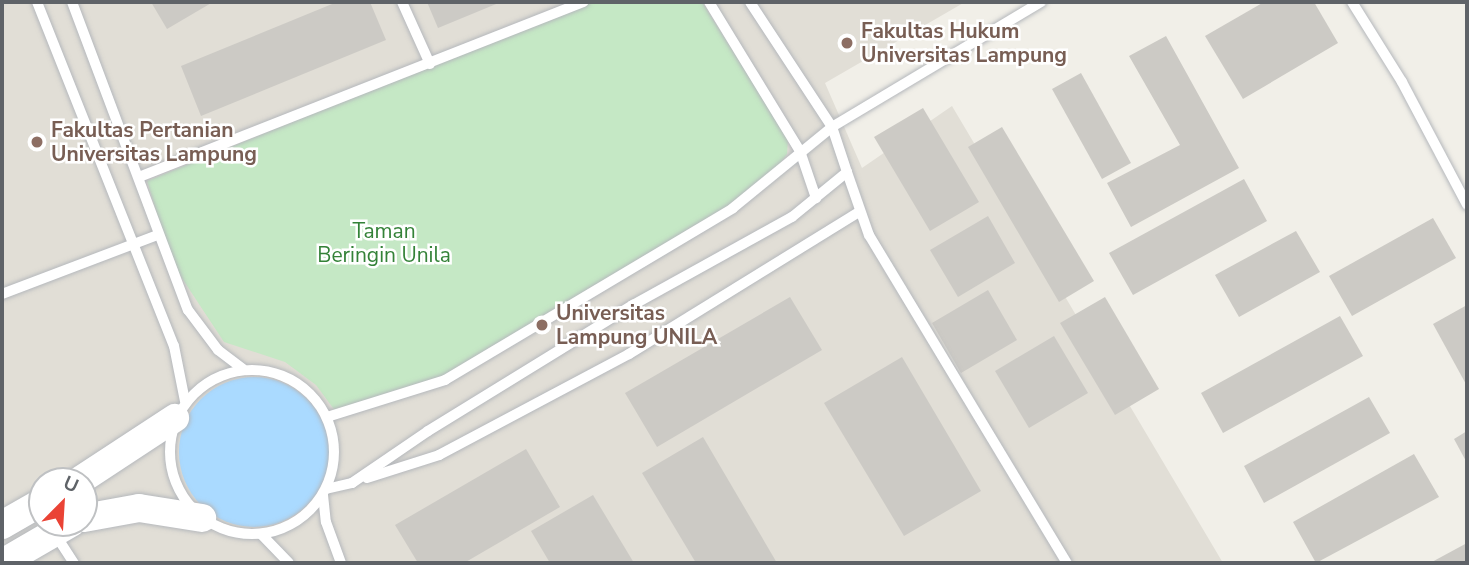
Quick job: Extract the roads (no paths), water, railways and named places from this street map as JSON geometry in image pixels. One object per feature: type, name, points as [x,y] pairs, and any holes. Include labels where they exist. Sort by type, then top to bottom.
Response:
[{"type":"street","points":[[98,468],[180,410]]},
{"type":"street","points":[[98,515],[129,508],[202,518]]},
{"type":"street","points":[[2,525],[28,510]]},
{"type":"street","points":[[2,563],[45,537]]},
{"type":"lane","points":[[37,2],[132,247],[174,346],[180,410],[168,454],[178,490],[202,518],[230,531],[261,534],[285,528],[307,514],[324,492],[334,466],[334,441],[327,417],[307,390],[278,373],[243,369],[211,380],[180,410]]},
{"type":"lane","points":[[72,2],[188,310],[218,350],[243,369]]},
{"type":"lane","points":[[402,2],[430,64]]},
{"type":"lane","points":[[139,177],[584,2]]},
{"type":"lane","points":[[709,2],[800,151],[816,198]]},
{"type":"lane","points":[[750,2],[832,127],[859,212],[1067,563]]},
{"type":"lane","points":[[327,417],[445,380],[733,208],[832,127],[1041,2]]},
{"type":"lane","points":[[1352,2],[1402,82],[1467,205]]},
{"type":"lane","points":[[352,483],[428,431],[633,304],[780,223],[848,172]]},
{"type":"lane","points":[[324,492],[439,455],[629,354],[859,212]]},
{"type":"lane","points":[[2,294],[158,235]]},
{"type":"lane","points":[[324,492],[326,522],[341,563]]},
{"type":"lane","points":[[261,534],[289,563]]},
{"type":"lane","points":[[65,537],[74,563]]},
{"type":"water","points":[[254,377],[283,383],[307,399],[323,423],[329,452],[323,481],[307,505],[283,521],[254,527],[225,521],[201,505],[185,481],[179,452],[185,423],[201,399],[225,383]]},
{"type":"place","name":"Fakultas Hukum Universitas Lampung","points":[[847,43]]},
{"type":"place","name":"Fakultas Pertanian Universitas Lampung","points":[[37,142]]},
{"type":"place","name":"Universitas Lampung UNILA","points":[[542,325]]},
{"type":"park label","name":"Taman Beringin Unila","points":[[384,243]]}]
